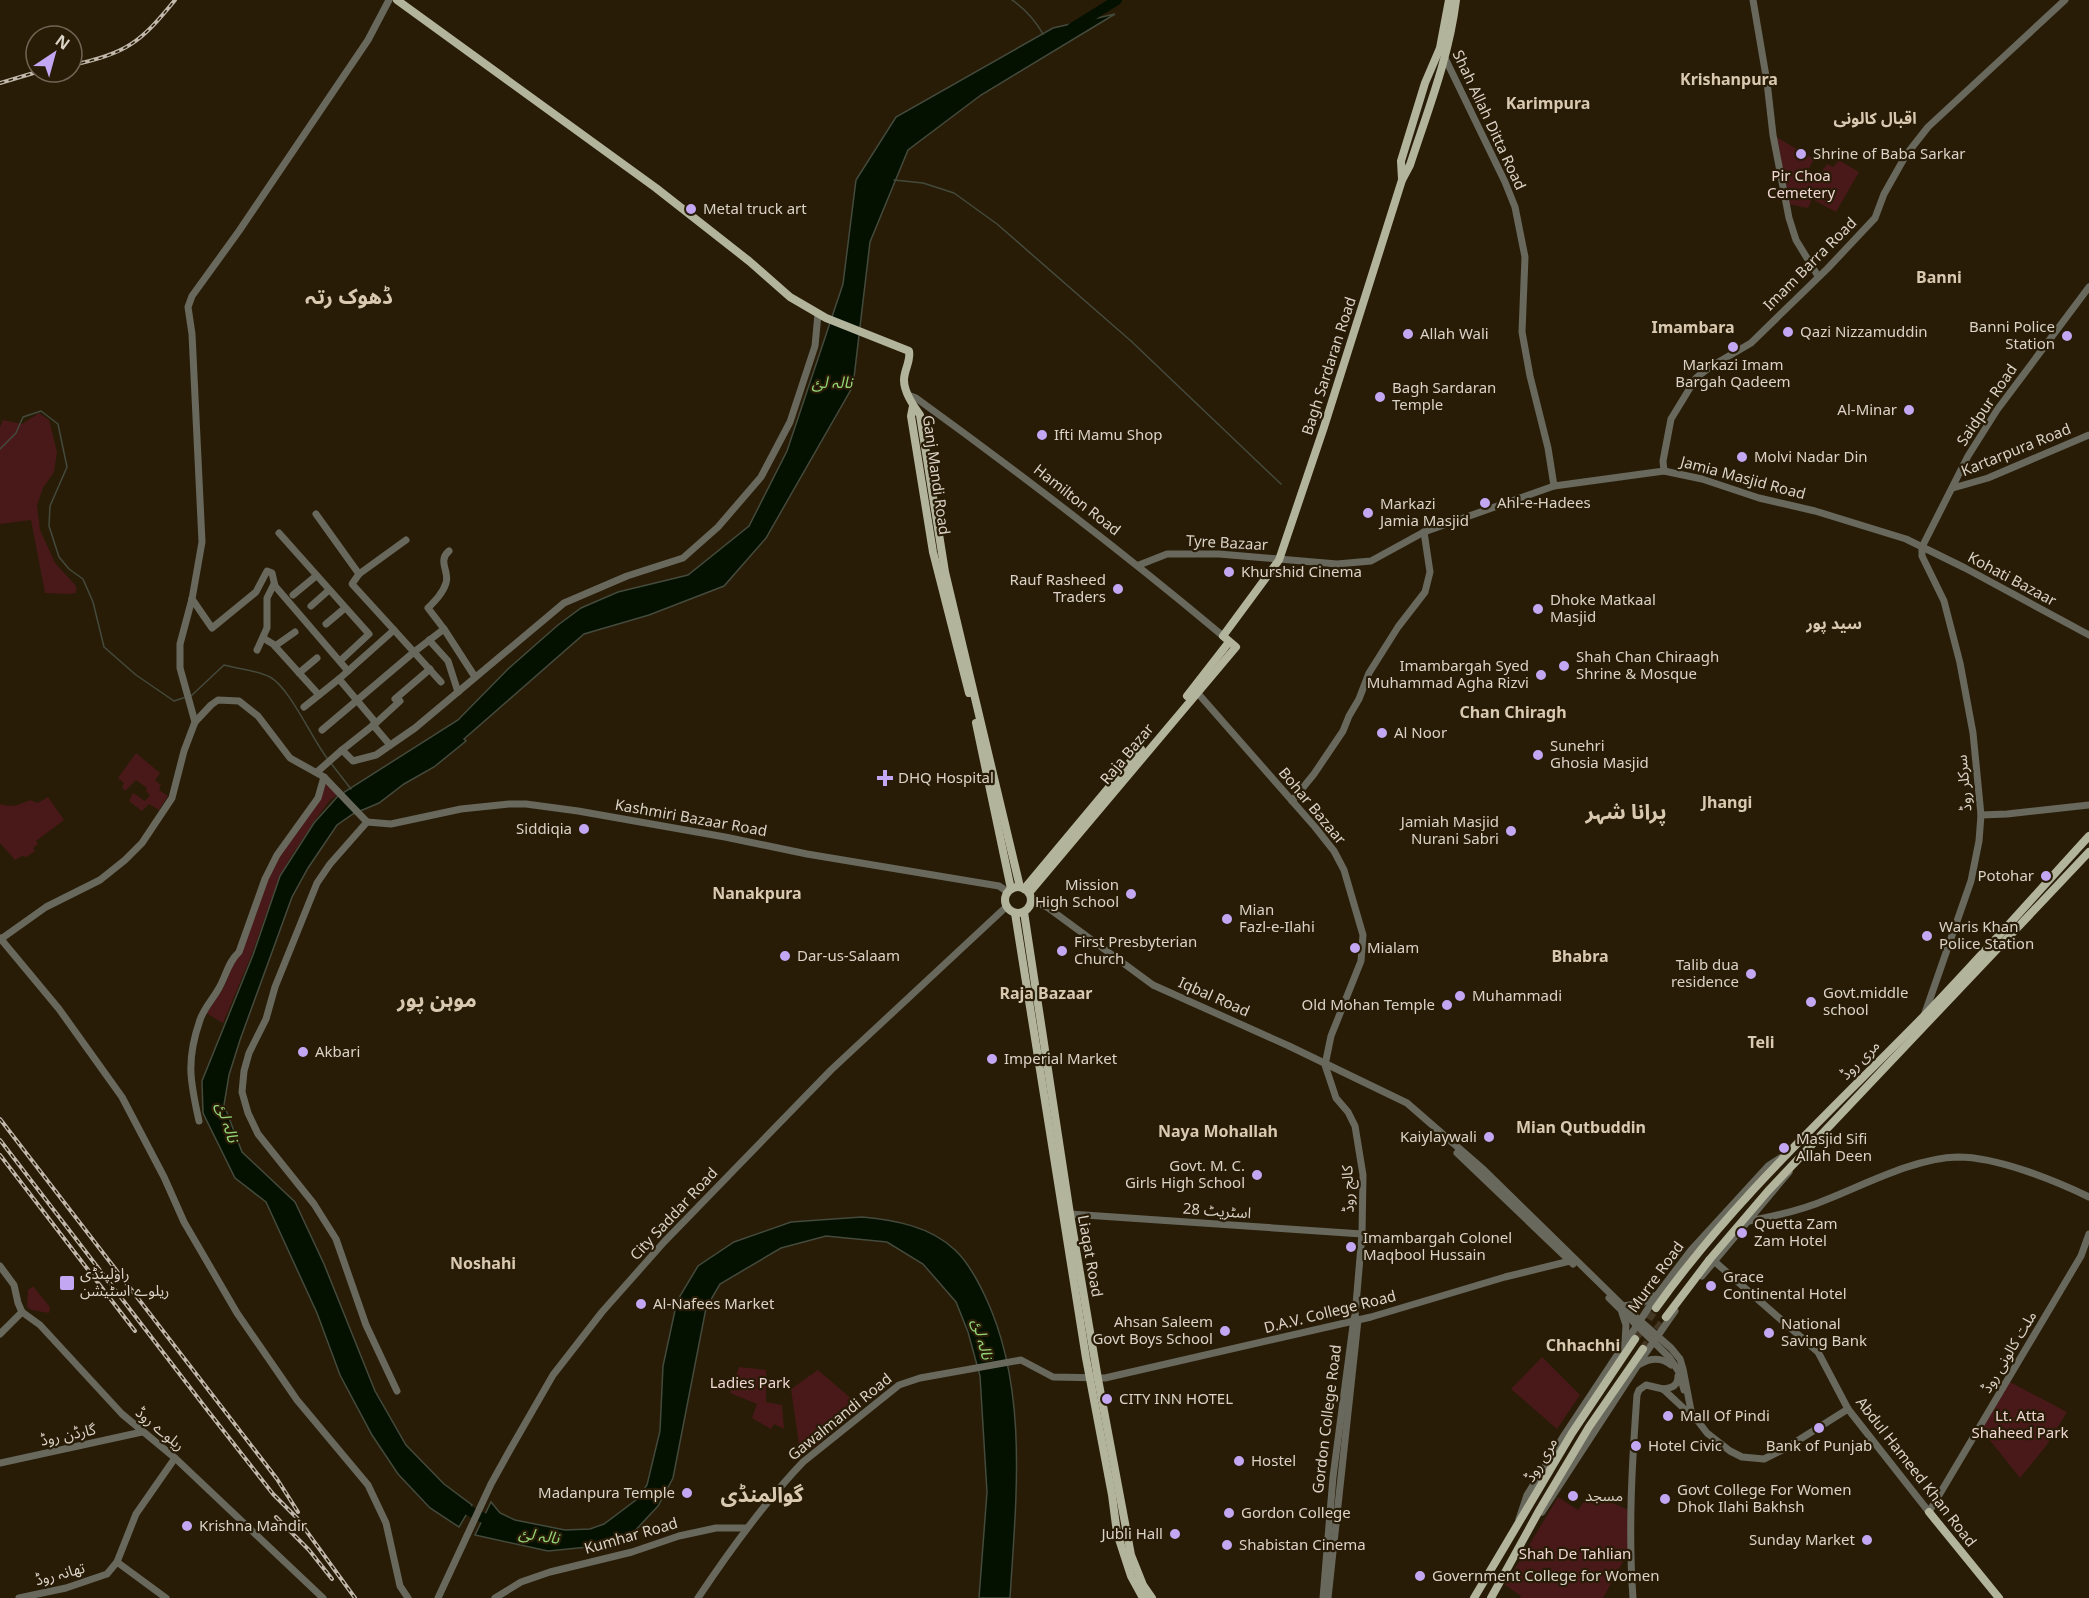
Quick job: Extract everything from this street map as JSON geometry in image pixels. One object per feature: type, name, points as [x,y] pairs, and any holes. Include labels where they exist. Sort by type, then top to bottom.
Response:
[{"type":"main road","points":[[397,0],[597,144],[749,261],[790,297],[822,316],[909,351],[904,380],[908,395]]},
{"type":"main road","name":"Bagh Sardaran Road","points":[[1402,180],[1401,161],[1425,83],[1440,48],[1449,0]]},
{"type":"main road","name":"Bagh Sardaran Road","points":[[1019,913],[1030,905],[1021,892],[1195,690],[1230,642],[1279,560],[1324,427],[1402,180],[1410,165],[1445,59],[1456,0]]},
{"type":"main road","points":[[1413,124],[1423,127]]},
{"type":"main road","name":"Ganj Mandi Road","points":[[908,395],[920,415],[942,573],[1021,892]]},
{"type":"main road","name":"مری روڈ","points":[[1656,1308],[1700,1251],[1785,1155],[1924,1016],[2089,836]]},
{"type":"main road","name":"مری روڈ","points":[[1666,1317],[1710,1259],[1768,1191],[2089,852]]},
{"type":"main road","points":[[1019,913],[1006,907],[1004,899],[1021,892]]},
{"type":"main road","name":"Liaqat Road","points":[[1019,913],[1070,1214],[1094,1378],[1131,1555],[1143,1585],[1152,1598]]},
{"type":"main road","name":"Liaqat Road","points":[[1019,913],[1117,1533],[1131,1576],[1143,1598]]},
{"type":"main road","name":"مری روڈ","points":[[1474,1598],[1572,1433],[1635,1339]]},
{"type":"main road","name":"مری روڈ","points":[[1491,1598],[1589,1427],[1642,1349]]},
{"type":"main road","name":"Abdul Hameed Khan Road","points":[[1929,1512],[1999,1598]]},
{"type":"street","points":[[195,722],[180,668],[180,644],[192,599],[202,542],[192,334],[188,308],[192,296],[239,231],[368,40],[389,0]]},
{"type":"street","points":[[1753,0],[1767,82],[1773,135],[1789,218],[1796,240],[1818,276]]},
{"type":"street","name":"Imam Barra Road","points":[[1664,471],[1663,461],[1671,420],[1691,385],[1710,367],[1751,343],[1875,218],[1884,194],[1906,155],[1928,127],[2065,0]]},
{"type":"street","name":"Shah Allah Ditta Road","points":[[1440,48],[1515,207],[1526,257],[1522,324],[1524,343],[1548,447],[1554,486]]},
{"type":"street","name":"Saidpur Road","points":[[1922,547],[1968,456],[1998,410],[2089,287]]},
{"type":"street","points":[[341,751],[353,761],[376,755],[415,728],[564,603],[627,576],[683,558],[718,528],[761,477],[790,422],[815,346],[822,316]]},
{"type":"street","name":"Hamilton Road","points":[[908,395],[916,398],[1017,471],[1139,565],[1230,642]]},
{"type":"street","name":"Kartarpura Road","points":[[1953,488],[1988,478],[2089,435]]},
{"type":"street","name":"Jamia Masjid Road","points":[[1279,560],[1345,565],[1371,561],[1424,532],[1554,486],[1664,471],[1702,479],[1759,498],[1815,511],[1906,539],[1922,547]]},
{"type":"street","points":[[316,514],[359,574]]},
{"type":"street","points":[[1292,801],[1314,774],[1343,731],[1375,664],[1398,627],[1425,592],[1430,572],[1424,532]]},
{"type":"street","points":[[279,534],[369,634],[340,661]]},
{"type":"street","points":[[406,540],[359,574],[352,584],[441,682]]},
{"type":"street","name":"Kohati Bazaar","points":[[1922,547],[2089,635]]},
{"type":"street","name":"سرکلر روڈ","points":[[1922,547],[1922,556],[1944,601],[1960,663],[1973,733],[1981,815],[1979,841],[1971,881],[1924,1016]]},
{"type":"street","points":[[448,551],[443,563],[446,584],[428,608],[475,677]]},
{"type":"street","name":"Tyre Bazaar","points":[[1139,565],[1167,554],[1219,554],[1279,560]]},
{"type":"street","points":[[192,599],[212,628],[256,592],[267,571],[273,575],[274,584],[267,598],[267,628],[258,650]]},
{"type":"street","points":[[293,595],[316,576]]},
{"type":"street","points":[[274,584],[348,671]]},
{"type":"street","points":[[311,606],[329,590]]},
{"type":"street","points":[[326,624],[345,608]]},
{"type":"street","points":[[322,730],[444,629]]},
{"type":"street","points":[[304,707],[394,630]]},
{"type":"street","points":[[275,646],[295,632]]},
{"type":"street","points":[[263,638],[275,646],[319,695]]},
{"type":"street","points":[[429,640],[448,661],[458,692]]},
{"type":"street","points":[[299,673],[317,658]]},
{"type":"street","points":[[317,772],[374,724],[430,669]]},
{"type":"street","points":[[339,679],[390,745]]},
{"type":"street","name":"Bohar Bazaar","points":[[1195,690],[1334,851],[1344,870],[1363,935],[1361,961],[1331,1036],[1325,1065]]},
{"type":"street","points":[[397,1391],[366,1325],[336,1239],[314,1204],[258,1134],[248,1113],[242,1092],[249,1053],[266,1018],[275,987],[317,883],[330,864],[367,822],[324,777],[290,758],[258,716],[238,702],[218,700],[195,722],[184,751],[172,798],[142,843],[100,880],[46,907],[0,938],[59,1009],[122,1097],[164,1177],[184,1222],[237,1313],[297,1400],[368,1485],[386,1523],[400,1586],[408,1598]]},
{"type":"street","points":[[280,760],[290,758]]},
{"type":"street","points":[[199,1121],[190,1080],[191,1055],[200,1019],[219,989],[233,957],[239,952],[265,879],[278,855],[318,798],[324,777]]},
{"type":"street","name":"Kashmiri Bazaar Road","points":[[367,822],[391,825],[461,809],[526,804],[725,837],[807,854],[999,886],[1021,892]]},
{"type":"street","points":[[1981,815],[2089,805]]},
{"type":"street","name":"Iqbal Road","points":[[1021,892],[1047,907],[1153,985],[1289,1046],[1397,1100],[1481,1174],[1657,1339]]},
{"type":"street","name":"City Saddar Road","points":[[441,1597],[461,1547],[491,1484],[554,1375],[602,1312],[664,1242],[831,1070],[1006,907]]},
{"type":"street","name":"کالج روڈ","points":[[1325,1065],[1336,1098],[1348,1112],[1355,1126],[1363,1175],[1362,1234],[1355,1319]]},
{"type":"street","name":"Murre Road","points":[[1518,1525],[1527,1495],[1587,1398],[1657,1295],[1692,1250],[1768,1166],[1785,1155]]},
{"type":"street","points":[[1748,1221],[1778,1215],[1828,1200],[1924,1161],[1943,1158],[1981,1159],[2003,1164],[2058,1182],[2089,1197]]},
{"type":"street","points":[[1537,1517],[1546,1507],[1636,1367],[1692,1288],[1792,1168]]},
{"type":"street","name":"اسٹریٹ 28","points":[[1070,1214],[1362,1234]]},
{"type":"street","name":"ملت کالونی روڈ","points":[[1929,1512],[2080,1256],[2089,1234]]},
{"type":"street","name":"D.A.V. College Road","points":[[1094,1378],[1355,1319],[1572,1259]]},
{"type":"street","name":"Abdul Hameed Khan Road","points":[[1714,1262],[1818,1352],[1848,1409],[1929,1512]]},
{"type":"street","points":[[0,1266],[14,1285],[22,1312],[0,1334]]},
{"type":"street","points":[[1625,1345],[1626,1325],[1621,1307],[1642,1303],[1657,1295]]},
{"type":"street","name":"ریلوے روڈ","points":[[22,1312],[40,1325],[122,1414],[175,1458],[323,1598]]},
{"type":"street","name":"Gordon College Road","points":[[1323,1598],[1333,1477],[1355,1319]]},
{"type":"street","name":"Gordon College Road","points":[[1328,1598],[1355,1319]]},
{"type":"street","points":[[1657,1339],[1678,1372],[1692,1416]]},
{"type":"street","points":[[1657,1339],[1680,1359],[1692,1416]]},
{"type":"street","points":[[1636,1367],[1645,1361],[1663,1360],[1678,1372]]},
{"type":"street","name":"Gawalmandi Road","points":[[698,1598],[746,1528],[803,1462],[899,1385],[920,1378],[1014,1361],[1027,1362],[1053,1377],[1094,1378]]},
{"type":"street","points":[[1633,1598],[1630,1510],[1637,1395],[1646,1385],[1663,1389],[1671,1388],[1677,1384],[1678,1372]]},
{"type":"street","points":[[1663,1389],[1707,1433],[1730,1451],[1742,1457],[1764,1459],[1786,1448],[1848,1409]]},
{"type":"street","name":"گارڈن روڈ","points":[[0,1463],[142,1432]]},
{"type":"street","points":[[166,1598],[117,1562],[135,1514],[175,1458]]},
{"type":"street","name":"Kumhar Road","points":[[495,1598],[521,1582],[550,1572],[632,1552],[680,1536],[717,1528],[746,1528]]},
{"type":"street","name":"تھانہ روڈ","points":[[19,1598],[66,1588],[108,1574],[117,1562]]},
{"type":"green space","name":"Pir Choa Cemetery","points":[[1773,135],[1814,159],[1808,170],[1819,176],[1827,164],[1833,167],[1839,160],[1859,172],[1836,212],[1812,199],[1808,208],[1788,204]]},
{"type":"green space","points":[[39,413],[49,420],[57,452],[54,472],[43,488],[37,505],[40,530],[55,563],[76,586],[76,593],[45,593],[31,520],[0,524],[0,427],[3,420],[22,424]]},
{"type":"green space","points":[[136,753],[160,773],[155,780],[161,785],[159,790],[168,796],[159,810],[149,804],[142,811],[129,801],[133,793],[145,801],[150,795],[146,791],[147,788],[136,780],[125,791],[122,787],[124,783],[118,778]]},
{"type":"green space","points":[[326,783],[337,795],[330,800],[315,820],[288,861],[278,881],[251,956],[223,1023],[206,1013],[227,981],[278,857]]},
{"type":"green space","points":[[48,797],[64,820],[36,841],[38,844],[33,848],[35,851],[15,860],[0,843],[0,804],[8,806],[30,800],[38,803]]},
{"type":"green space","points":[[33,1286],[50,1307],[49,1313],[27,1307],[28,1290]]},
{"type":"green space","points":[[1542,1357],[1580,1395],[1557,1429],[1511,1389]]},
{"type":"green space","name":"Ladies Park","points":[[739,1367],[766,1370],[766,1402],[782,1405],[784,1429],[774,1424],[771,1429],[752,1418],[757,1404],[730,1393]]},
{"type":"green space","points":[[818,1370],[861,1407],[811,1450],[799,1444],[791,1389]]},
{"type":"green space","name":"Lt. Atta Shaheed Park","points":[[2008,1381],[2067,1412],[2046,1446],[2020,1478],[1980,1428]]},
{"type":"green space","name":"Shah De Tahlian","points":[[1590,1493],[1631,1511],[1631,1547],[1603,1598],[1520,1598],[1521,1596],[1505,1585],[1558,1497],[1578,1510]]},
{"type":"water","name":"نالہ لئ","points":[[1115,14],[981,95],[908,150],[870,242],[853,386],[766,538],[724,586],[649,615],[584,634],[434,767],[404,784],[379,803],[353,814],[337,825],[308,868],[292,897],[240,1040],[229,1075],[224,1105],[242,1152],[295,1202],[324,1264],[375,1391],[406,1445],[444,1484],[472,1505],[459,1527],[430,1508],[398,1474],[372,1435],[340,1375],[317,1313],[266,1202],[235,1178],[203,1113],[202,1081],[253,955],[280,876],[314,823],[338,796],[458,720],[508,669],[558,625],[581,608],[618,592],[688,575],[749,526],[787,451],[843,284],[856,180],[896,117],[1053,28]]},
{"type":"water","points":[[862,1217],[899,1222],[923,1230],[955,1250],[979,1283],[999,1331],[1014,1406],[1016,1444],[1015,1522],[1010,1598],[979,1598],[987,1492],[980,1376],[968,1332],[956,1302],[923,1264],[887,1242],[826,1236],[781,1248],[720,1284],[706,1308],[673,1478],[658,1506],[631,1535],[608,1545],[548,1551],[475,1535],[491,1502],[500,1513],[515,1520],[565,1530],[590,1529],[604,1524],[636,1500],[647,1485],[660,1431],[663,1366],[677,1301],[698,1266],[734,1242],[791,1222]]},
{"type":"waterway","points":[[1012,0],[1029,15],[1043,34]]},
{"type":"waterway","name":"نالہ لئ","points":[[1072,28],[1117,0]]},
{"type":"waterway","points":[[894,180],[923,183],[954,193],[997,224],[1131,341],[1281,484]]},
{"type":"waterway","points":[[0,449],[16,433],[23,417],[41,411],[58,424],[67,467],[50,506],[49,526],[59,557],[69,569],[83,579],[93,602],[104,647],[136,675],[174,701],[186,697]]},
{"type":"waterway","points":[[191,696],[224,665],[270,677],[278,683],[293,702],[327,758]]},
{"type":"waterway","points":[[330,762],[351,789]]},
{"type":"waterway","name":"نالہ لئ","points":[[458,1505],[495,1524]]},
{"type":"tunnel","points":[[1635,1339],[1656,1308]]},
{"type":"tunnel","points":[[1643,1349],[1666,1317]]},
{"type":"railway","points":[[84,62],[119,51],[131,44],[142,36],[175,0]]},
{"type":"railway","points":[[0,83],[24,76]]},
{"type":"railway","points":[[0,1119],[277,1479],[298,1512]]},
{"type":"railway","points":[[0,1140],[273,1494],[297,1518],[355,1598]]},
{"type":"railway","points":[[0,1155],[135,1331]]},
{"type":"railway","points":[[276,1517],[309,1550],[332,1579]]},
{"type":"place","name":"Shrine of Baba Sarkar","points":[[1801,154]]},
{"type":"place","name":"Metal truck art","points":[[691,209]]},
{"type":"place","name":"Qazi Nizzamuddin","points":[[1788,332]]},
{"type":"place","name":"Allah Wali","points":[[1408,334]]},
{"type":"place","name":"Banni Police Station","points":[[2067,336]]},
{"type":"place","name":"Markazi Imam Bargah Qadeem","points":[[1733,347]]},
{"type":"place","name":"Bagh Sardaran Temple","points":[[1380,397]]},
{"type":"place","name":"Al-Minar","points":[[1909,410]]},
{"type":"place","name":"Ifti Mamu Shop","points":[[1042,435]]},
{"type":"place","name":"Molvi Nadar Din","points":[[1742,457]]},
{"type":"place","name":"Ahl-e-Hadees","points":[[1485,503]]},
{"type":"place","name":"Markazi Jamia Masjid","points":[[1368,513]]},
{"type":"place","name":"Khurshid Cinema","points":[[1229,572]]},
{"type":"place","name":"Rauf Rasheed Traders","points":[[1118,589]]},
{"type":"place","name":"Dhoke Matkaal Masjid","points":[[1538,609]]},
{"type":"place","name":"Shah Chan Chiraagh Shrine & Mosque","points":[[1564,666]]},
{"type":"place","name":"Imambargah Syed Muhammad Agha Rizvi","points":[[1541,675]]},
{"type":"place","name":"Al Noor","points":[[1382,733]]},
{"type":"place","name":"Sunehri Ghosia Masjid","points":[[1538,755]]},
{"type":"place","name":"DHQ Hospital","points":[[885,778]]},
{"type":"place","name":"Siddiqia","points":[[584,829]]},
{"type":"place","name":"Jamiah Masjid Nurani Sabri","points":[[1511,831]]},
{"type":"place","name":"Potohar","points":[[2046,876]]},
{"type":"place","name":"Mission High School","points":[[1131,894]]},
{"type":"place","name":"Mian Fazl-e-Ilahi","points":[[1227,919]]},
{"type":"place","name":"Waris Khan Police Station","points":[[1927,936]]},
{"type":"place","name":"Mialam","points":[[1355,948]]},
{"type":"place","name":"First Presbyterian Church","points":[[1062,951]]},
{"type":"place","name":"Dar-us-Salaam","points":[[785,956]]},
{"type":"place","name":"Talib dua residence","points":[[1751,974]]},
{"type":"place","name":"Muhammadi","points":[[1460,996]]},
{"type":"place","name":"Govt.middle school","points":[[1811,1002]]},
{"type":"place","name":"Old Mohan Temple","points":[[1447,1005]]},
{"type":"place","name":"Akbari","points":[[303,1052]]},
{"type":"place","name":"Imperial Market","points":[[992,1059]]},
{"type":"place","name":"Kaiylaywali","points":[[1489,1137]]},
{"type":"place","name":"Masjid Sifi Allah Deen","points":[[1784,1148]]},
{"type":"place","name":"Govt. M. C. Girls High School","points":[[1257,1175]]},
{"type":"place","name":"Quetta Zam Zam Hotel","points":[[1742,1233]]},
{"type":"place","name":"Imambargah Colonel Maqbool Hussain","points":[[1351,1247]]},
{"type":"place","name":"راولپنڈی ریلوے اسٹیشن","points":[[67,1283]]},
{"type":"place","name":"Grace Continental Hotel","points":[[1711,1286]]},
{"type":"place","name":"Al-Nafees Market","points":[[641,1304]]},
{"type":"place","name":"Ahsan Saleem Govt Boys School","points":[[1225,1331]]},
{"type":"place","name":"National Saving Bank","points":[[1769,1333]]},
{"type":"place","name":"CITY INN HOTEL","points":[[1107,1399]]},
{"type":"place","name":"Mall Of Pindi","points":[[1668,1416]]},
{"type":"place","name":"Bank of Punjab","points":[[1819,1428]]},
{"type":"place","name":"Hotel Civic","points":[[1636,1446]]},
{"type":"place","name":"Hostel","points":[[1239,1461]]},
{"type":"place","name":"Madanpura Temple","points":[[687,1493]]},
{"type":"place","name":"مسجد","points":[[1573,1496]]},
{"type":"place","name":"Govt College For Women Dhok Ilahi Bakhsh","points":[[1665,1499]]},
{"type":"place","name":"Gordon College","points":[[1229,1513]]},
{"type":"place","name":"Krishna Mandir","points":[[187,1526]]},
{"type":"place","name":"Jubli Hall","points":[[1175,1534]]},
{"type":"place","name":"Sunday Market","points":[[1867,1540]]},
{"type":"place","name":"Shabistan Cinema","points":[[1227,1545]]},
{"type":"place","name":"Government College for Women","points":[[1420,1576]]},
{"type":"district","name":"Krishanpura","points":[[1729,79]]},
{"type":"district","name":"Karimpura","points":[[1548,103]]},
{"type":"district","name":"اقبال کالونی","points":[[1875,118]]},
{"type":"district","name":"Banni","points":[[1939,277]]},
{"type":"district","name":"ڈھوک رتہ","points":[[349,297]]},
{"type":"district","name":"Imambara","points":[[1693,327]]},
{"type":"district","name":"سید پور","points":[[1834,623]]},
{"type":"district","name":"Chan Chiragh","points":[[1513,712]]},
{"type":"district","name":"Jhangi","points":[[1727,802]]},
{"type":"district","name":"پرانا شہر","points":[[1626,812]]},
{"type":"district","name":"Nanakpura","points":[[757,893]]},
{"type":"district","name":"Bhabra","points":[[1580,956]]},
{"type":"district","name":"Raja Bazaar","points":[[1046,993]]},
{"type":"district","name":"موہن پور","points":[[437,1000]]},
{"type":"district","name":"Teli","points":[[1761,1042]]},
{"type":"district","name":"Mian Qutbuddin","points":[[1581,1127]]},
{"type":"district","name":"Naya Mohallah","points":[[1218,1131]]},
{"type":"district","name":"Noshahi","points":[[483,1263]]},
{"type":"district","name":"Chhachhi","points":[[1583,1345]]},
{"type":"district","name":"گوالمنڈی","points":[[762,1495]]}]
